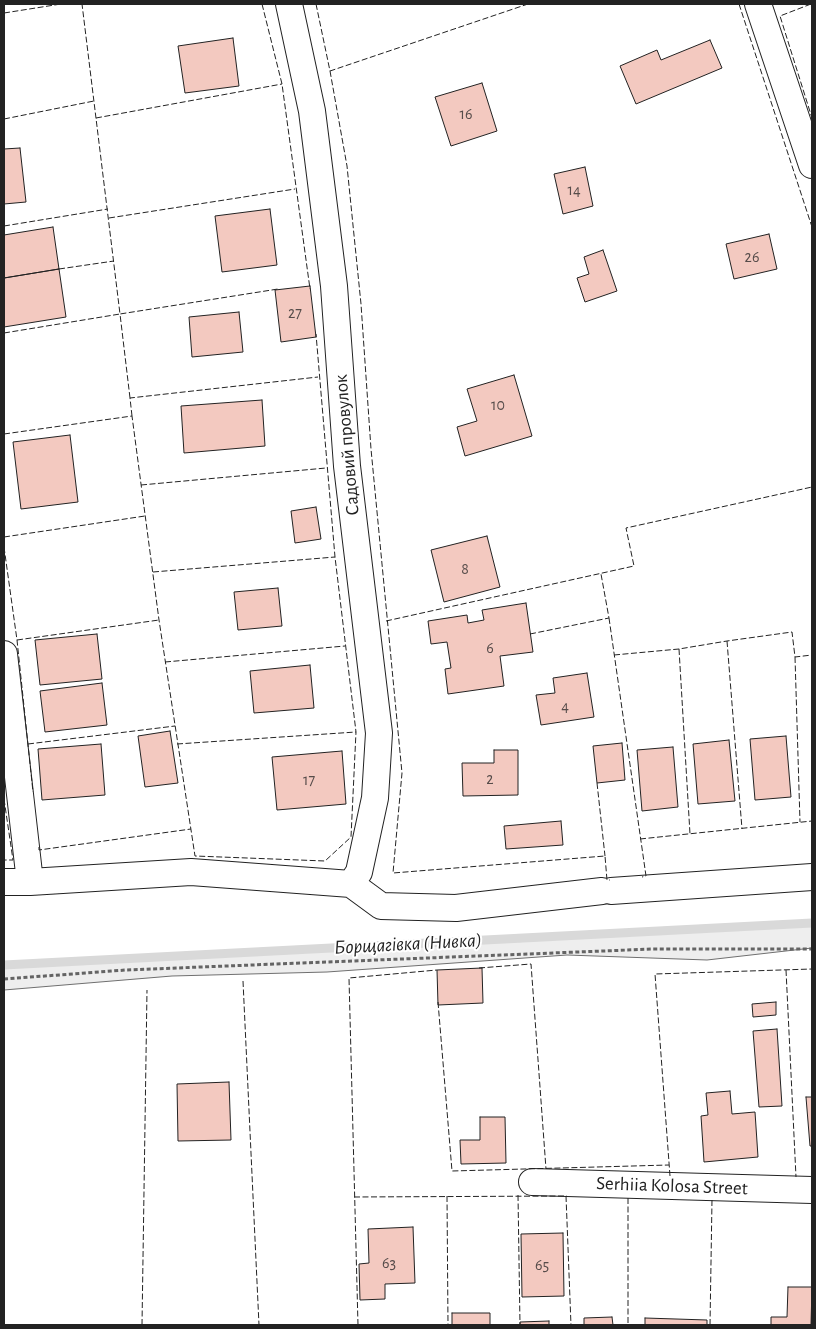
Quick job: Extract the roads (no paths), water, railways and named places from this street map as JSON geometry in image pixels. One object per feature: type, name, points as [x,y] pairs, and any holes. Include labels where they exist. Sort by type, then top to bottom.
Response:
[{"type":"street","name":"Садовий провулок","points":[[289,4],[312,111],[333,276],[347,466],[379,733],[376,798],[359,872],[351,884]]},
{"type":"street","points":[[758,4],[812,165]]},
{"type":"street","points":[[4,654],[30,882]]},
{"type":"street","points":[[4,882],[191,872],[351,884],[381,906],[456,908],[607,891],[812,877]]},
{"type":"street","name":"Serhiia Kolosa Street","points":[[532,1182],[812,1190]]},
{"type":"waterway","name":"Борщагівка (Нивка)","points":[[4,965],[812,923]]}]
